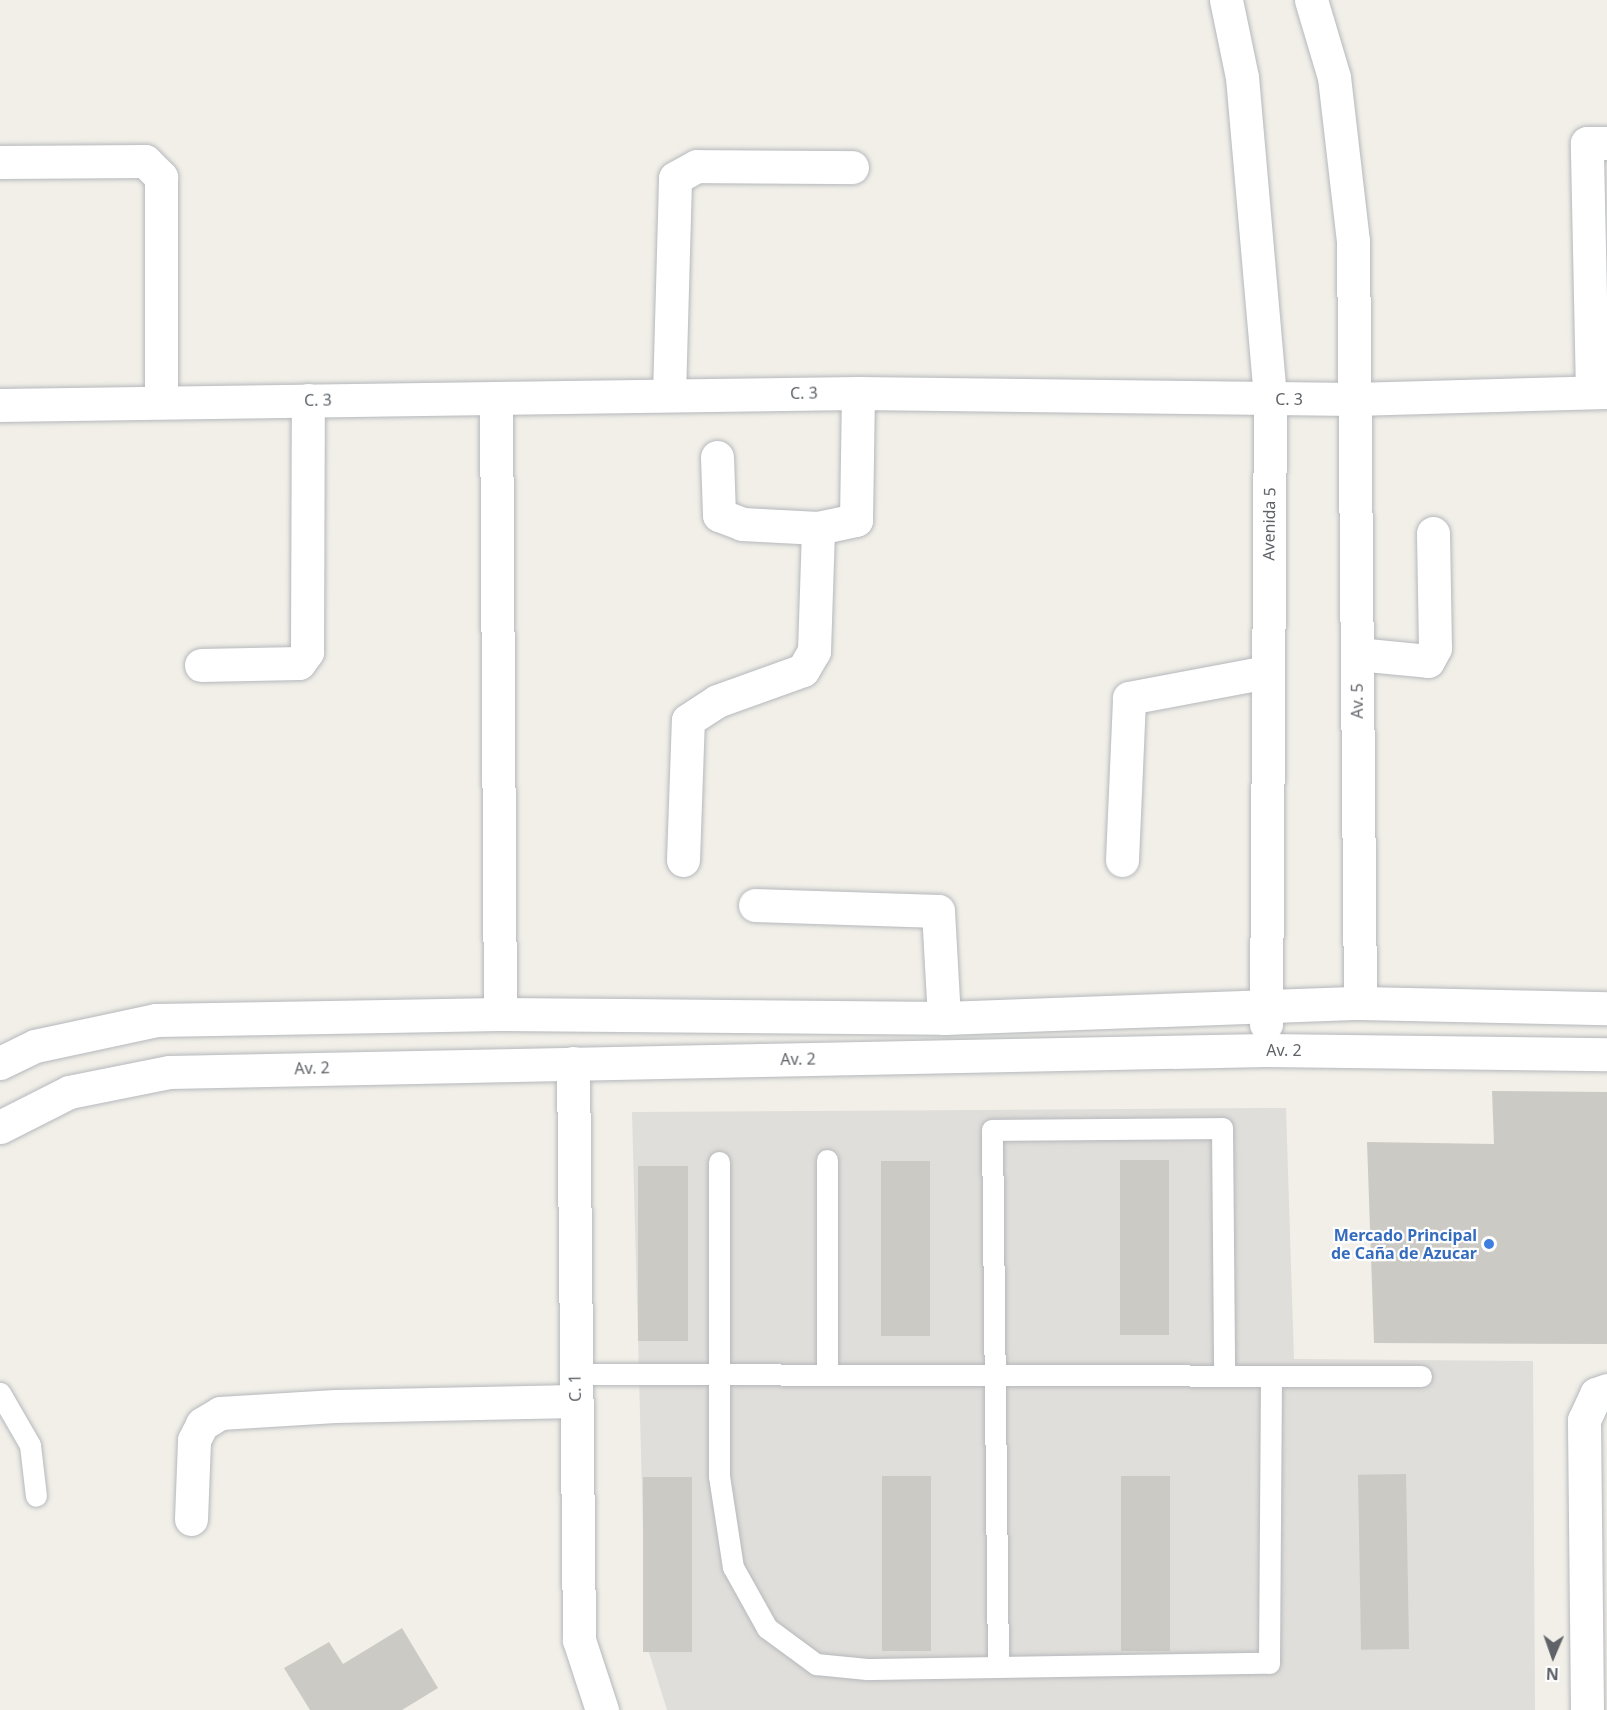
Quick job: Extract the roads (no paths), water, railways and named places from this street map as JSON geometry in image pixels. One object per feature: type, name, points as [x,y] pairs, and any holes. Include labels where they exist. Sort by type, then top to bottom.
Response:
[{"type":"street","name":"Avenida 5","points":[[1226,0],[1242,77],[1270,399],[1266,1050]]},
{"type":"street","points":[[1311,0],[1334,76],[1353,242],[1354,399]]},
{"type":"street","points":[[1599,392],[1587,143],[1607,143]]},
{"type":"street","points":[[0,162],[145,161],[161,177],[161,402]]},
{"type":"street","points":[[669,395],[675,178],[697,166],[852,167]]},
{"type":"street","name":"C. 3","points":[[0,405],[858,393],[1354,399],[1599,392]]},
{"type":"street","points":[[717,457],[719,515],[742,524],[818,528],[856,520],[858,393]]},
{"type":"street","points":[[496,398],[500,1014]]},
{"type":"street","name":"Av. 5","points":[[1354,399],[1360,1003]]},
{"type":"street","points":[[201,665],[299,663],[307,651],[308,400]]},
{"type":"street","points":[[683,860],[688,720],[717,701],[803,670],[814,651],[818,528]]},
{"type":"street","points":[[1357,654],[1428,661],[1435,648],[1433,533]]},
{"type":"street","points":[[1122,860],[1129,698],[1267,672]]},
{"type":"street","points":[[755,905],[938,911],[944,1018]]},
{"type":"street","points":[[0,1063],[35,1046],[156,1020],[500,1014],[567,1018],[944,1018],[1265,1004],[1360,1003],[1607,1008]]},
{"type":"street","name":"Av. 2","points":[[0,1127],[69,1092],[169,1072],[1266,1050],[1607,1054]]},
{"type":"street","name":"C. 1","points":[[573,1063],[574,1387],[579,1640],[602,1710]]},
{"type":"street","points":[[191,1519],[194,1440],[202,1424],[220,1413],[574,1387]]},
{"type":"street","points":[[1587,1710],[1584,1420],[1596,1394],[1607,1390]]},
{"type":"lane","points":[[998,1667],[992,1130],[1222,1128],[1224,1376]]},
{"type":"lane","points":[[827,1160],[827,1375]]},
{"type":"lane","points":[[719,1162],[719,1476],[733,1567],[767,1628],[816,1664],[867,1669],[1269,1663],[1270,1376]]},
{"type":"lane","points":[[574,1387],[718,1375],[1421,1376]]},
{"type":"lane","points":[[0,1394],[30,1445],[36,1496]]},
{"type":"place","name":"Mercado Principal de Caña de Azucar","points":[[1489,1244]]}]
